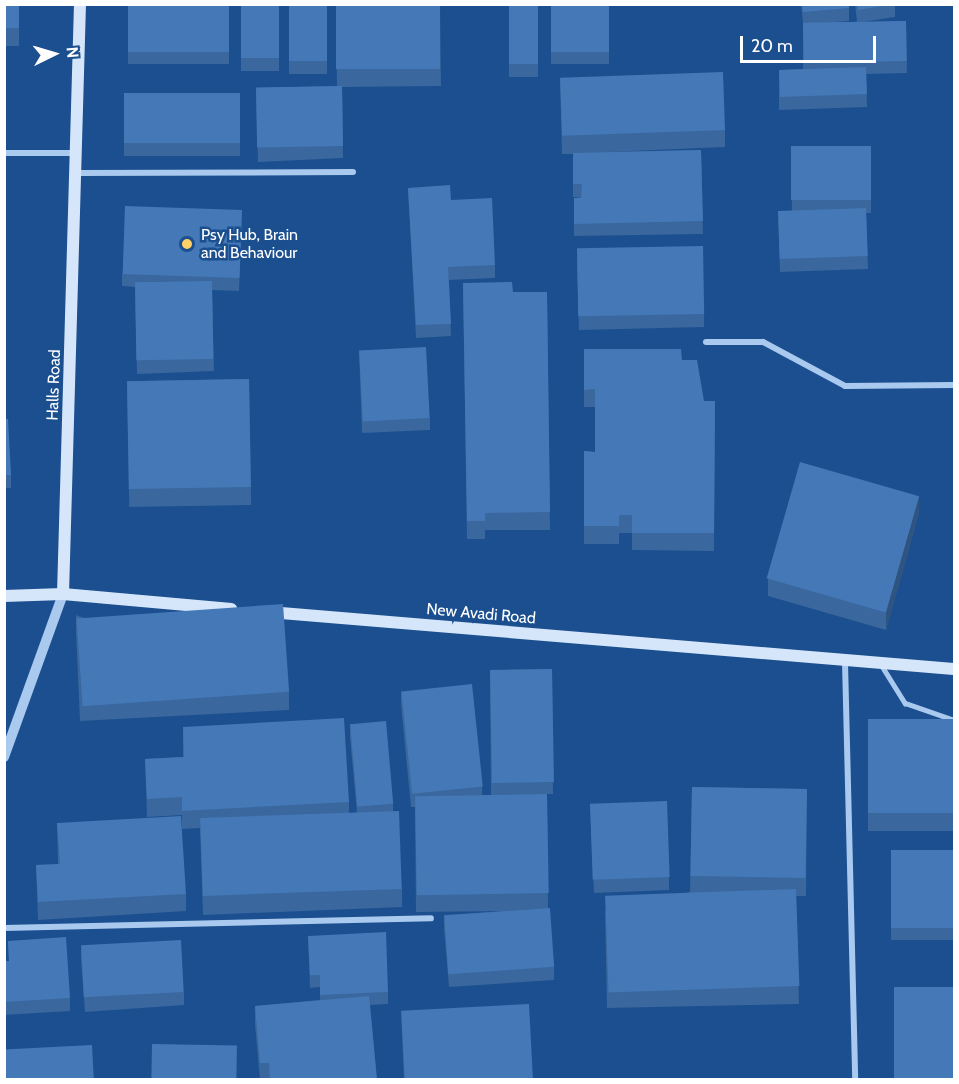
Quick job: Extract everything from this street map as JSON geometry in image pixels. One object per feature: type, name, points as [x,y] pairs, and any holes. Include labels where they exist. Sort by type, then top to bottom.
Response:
[{"type":"main road","name":"Halls Road","points":[[63,594],[78,153],[80,4]]},
{"type":"main road","name":"New Avadi Road","points":[[4,596],[63,594],[845,662],[954,669]]},
{"type":"street","points":[[4,153],[78,153]]},
{"type":"street","points":[[77,173],[353,172]]},
{"type":"street","points":[[706,342],[763,342],[845,386],[954,385]]},
{"type":"street","name":"Halls Road","points":[[4,757],[63,594]]},
{"type":"street","points":[[845,662],[855,1080]]},
{"type":"street","points":[[4,927],[431,918]]},
{"type":"lane","points":[[880,663],[905,704],[954,720]]},
{"type":"building","points":[[4,4],[19,4],[19,28],[4,28]]},
{"type":"building","points":[[128,4],[229,4],[229,52],[128,52]]},
{"type":"building","points":[[241,4],[279,4],[279,58],[241,58]]},
{"type":"building","points":[[289,4],[327,4],[327,61],[289,61]]},
{"type":"building","points":[[336,4],[440,4],[440,69],[336,69]]},
{"type":"building","points":[[509,4],[538,4],[538,64],[509,64]]},
{"type":"building","points":[[551,4],[609,4],[609,52],[551,52]]},
{"type":"building","points":[[802,4],[849,4],[849,8],[803,12]]},
{"type":"building","points":[[857,4],[895,4],[858,10]]},
{"type":"building","points":[[906,21],[907,61],[804,63],[803,23]]},
{"type":"building","points":[[866,67],[867,94],[780,97],[779,70]]},
{"type":"building","points":[[723,72],[725,130],[562,136],[560,78]]},
{"type":"building","points":[[342,86],[343,146],[257,147],[256,88]]},
{"type":"building","points":[[124,93],[240,93],[240,143],[124,143]]},
{"type":"building","points":[[791,146],[871,146],[871,200],[791,200]]},
{"type":"building","points":[[701,150],[703,221],[574,224],[574,198],[581,198],[582,184],[573,184],[573,153]]},
{"type":"building","points":[[450,185],[451,200],[492,198],[495,265],[448,267],[451,324],[416,325],[408,188]]},
{"type":"building","points":[[125,206],[242,210],[240,278],[123,274]]},
{"type":"building","points":[[866,208],[868,256],[780,259],[778,211]]},
{"type":"building","points":[[703,246],[704,314],[578,316],[577,248]]},
{"type":"building","points":[[212,281],[213,359],[136,360],[135,282]]},
{"type":"building","points":[[512,282],[513,292],[547,292],[550,512],[485,513],[485,521],[467,521],[463,283]]},
{"type":"building","points":[[426,347],[430,418],[363,421],[359,351]]},
{"type":"building","points":[[584,349],[681,349],[682,360],[697,360],[704,401],[715,401],[714,533],[632,533],[632,515],[619,515],[619,526],[584,526],[584,451],[595,452],[595,389],[584,390]]},
{"type":"building","points":[[249,379],[251,487],[129,489],[127,381]]},
{"type":"building","points":[[4,419],[8,419],[11,475],[4,475]]},
{"type":"building","points":[[800,462],[919,496],[886,612],[767,578]]},
{"type":"building","points":[[283,604],[289,692],[83,706],[77,618]]},
{"type":"building","points":[[552,669],[554,782],[492,783],[490,670]]},
{"type":"building","points":[[472,684],[483,786],[412,794],[401,691]]},
{"type":"building","points":[[344,718],[349,802],[182,811],[182,797],[147,799],[145,759],[184,757],[183,727]]},
{"type":"building","points":[[868,719],[954,719],[954,813],[868,813]]},
{"type":"building","points":[[386,721],[393,804],[357,807],[350,724]]},
{"type":"building","points":[[692,787],[807,789],[805,878],[690,876]]},
{"type":"building","points":[[547,794],[549,893],[417,895],[415,796]]},
{"type":"building","points":[[667,801],[670,877],[593,880],[590,804]]},
{"type":"building","points":[[399,811],[402,889],[203,896],[200,818]]},
{"type":"building","points":[[181,816],[186,894],[38,902],[36,865],[60,864],[57,823]]},
{"type":"building","points":[[891,850],[954,850],[954,928],[891,928]]},
{"type":"building","points":[[796,889],[799,986],[609,993],[605,896]]},
{"type":"building","points":[[550,908],[554,967],[448,974],[444,915]]},
{"type":"building","points":[[386,932],[388,992],[320,995],[320,975],[310,975],[308,936]]},
{"type":"building","points":[[66,937],[70,998],[4,1002],[4,961],[9,961],[8,941]]},
{"type":"building","points":[[181,940],[184,992],[84,997],[81,945]]},
{"type":"building","points":[[894,987],[954,987],[954,1080],[894,1080]]},
{"type":"building","points":[[369,996],[377,1080],[270,1080],[269,1063],[260,1063],[255,1006]]},
{"type":"building","points":[[529,1004],[533,1080],[405,1080],[401,1011]]},
{"type":"building","points":[[152,1044],[237,1045],[236,1080],[151,1080]]},
{"type":"building","points":[[92,1045],[94,1080],[6,1080],[4,1050]]},
{"type":"place","name":"Psy Hub, Brain and Behaviour","points":[[187,244]]}]
